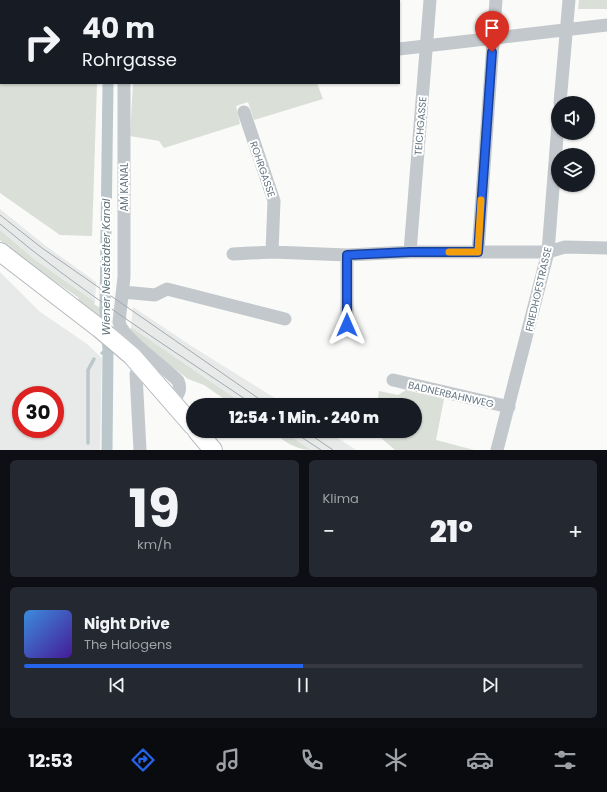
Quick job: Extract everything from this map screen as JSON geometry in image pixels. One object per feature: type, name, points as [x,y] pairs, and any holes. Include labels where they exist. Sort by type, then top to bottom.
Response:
[{"type":"street","name":"TEICHGASSE","points":[[410,252],[430,0]]},
{"type":"street","points":[[478,252],[496,0]]},
{"type":"street","points":[[561,96],[568,0]]},
{"type":"street","points":[[400,49],[607,25]]},
{"type":"street","name":"AM KANAL","points":[[124,84],[123,292],[120,326],[126,336],[178,381],[180,386],[179,394],[172,402]]},
{"type":"street","name":"ROHRGASSE","points":[[244,112],[274,201],[272,252]]},
{"type":"street","name":"FRIEDHOFSTRASSE","points":[[497,450],[548,252],[557,140]]},
{"type":"street","points":[[233,254],[272,252],[347,255],[410,252],[548,252],[565,247],[607,248]]},
{"type":"street","points":[[0,252],[13,264],[99,328],[121,347],[141,366],[186,418]]},
{"type":"street","points":[[347,255],[347,325]]},
{"type":"street","points":[[123,292],[155,295],[167,288],[285,319]]},
{"type":"street","points":[[140,450],[136,374],[141,366]]},
{"type":"street","name":"BADNERBAHNWEG","points":[[393,380],[509,407]]},
{"type":"street","points":[[203,438],[213,450]]},
{"type":"shaded area","points":[[579,0],[607,0],[607,9],[578,9]]},
{"type":"shaded area","points":[[0,84],[97,84],[92,236],[60,235],[0,193]]},
{"type":"shaded area","points":[[133,84],[317,84],[323,99],[254,120],[248,102],[236,106],[240,124],[164,148],[159,141],[130,136]]},
{"type":"shaded area","points":[[0,209],[46,246],[96,282],[95,302],[34,259],[0,230]]},
{"type":"shaded area","points":[[0,230],[34,259],[95,302],[94,304],[100,308],[104,321],[76,302],[79,298],[17,256],[0,240]]},
{"type":"shaded area","points":[[0,272],[39,311],[87,344],[102,358],[100,450],[0,450]]},
{"type":"shaded area","points":[[133,307],[193,347],[275,398],[235,398],[131,327]]},
{"type":"shaded area","points":[[131,327],[235,398],[223,398],[204,385],[188,379],[130,334]]},
{"type":"shaded area","points":[[406,390],[444,399],[436,440],[474,450],[395,450],[381,438],[422,438],[422,398],[378,398],[379,391],[398,395]]},
{"type":"shaded area","points":[[281,438],[293,438],[311,450],[305,450]]},
{"type":"shaded area","points":[[293,438],[338,438],[356,450],[311,450]]},
{"type":"waterway","name":"Wiener Neustädter Kanal","points":[[107,450],[108,350],[105,310],[108,84]]},
{"type":"waterway","name":"Wiener Neustädter Kanal","points":[[102,353],[108,350]]},
{"type":"waterway","points":[[88,443],[88,370],[94,359]]},
{"type":"tram line","points":[[0,215],[42,248],[258,398]]},
{"type":"tram line","points":[[0,224],[30,249],[92,295],[244,398]]},
{"type":"tram line","points":[[303,438],[321,450]]},
{"type":"tram line","points":[[315,438],[333,450]]},
{"type":"slow traffic","points":[[449,252],[478,252],[481,200]]},
{"type":"route","points":[[347,325],[347,255],[410,252],[478,252],[492,52]]}]
